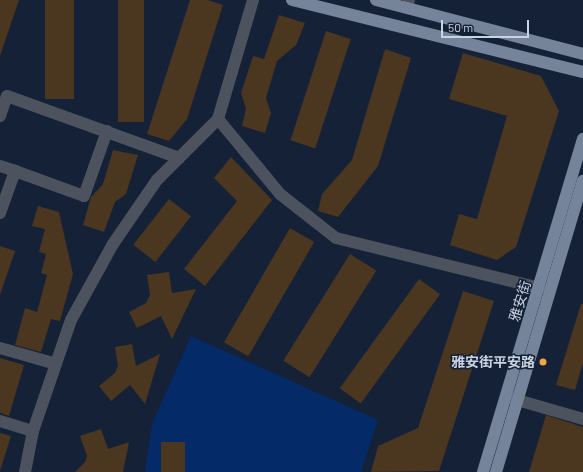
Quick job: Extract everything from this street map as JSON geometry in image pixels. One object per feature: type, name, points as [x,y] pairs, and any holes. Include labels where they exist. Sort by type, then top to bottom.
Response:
[{"type":"main road","points":[[292,0],[583,72]]},
{"type":"main road","points":[[376,0],[408,4],[583,54]]},
{"type":"main road","name":"雅安街","points":[[496,472],[576,197],[583,139]]},
{"type":"main road","name":"雅安街","points":[[483,472],[540,288],[583,181]]},
{"type":"street","points":[[25,472],[33,431],[71,320],[113,244],[157,180],[218,119],[253,0]]},
{"type":"street","points":[[0,116],[6,96],[179,158]]},
{"type":"street","points":[[218,119],[280,194],[336,238],[540,288]]},
{"type":"street","points":[[0,166],[84,196],[107,131]]},
{"type":"street","points":[[0,213],[15,171]]},
{"type":"street","points":[[0,348],[56,364]]},
{"type":"street","points":[[506,396],[583,419]]},
{"type":"street","points":[[0,421],[33,431]]},
{"type":"shaded area","points":[[191,336],[378,420],[361,472],[145,472],[152,424]]},
{"type":"building","points":[[0,0],[19,0],[0,56]]},
{"type":"building","points":[[45,0],[74,0],[74,99],[45,99]]},
{"type":"building","points":[[118,0],[144,0],[144,122],[118,122]]},
{"type":"building","points":[[190,0],[208,0],[223,5],[187,119],[169,141],[147,134]]},
{"type":"building","points":[[279,15],[305,23],[296,45],[277,61],[266,98],[271,113],[265,133],[242,126],[246,109],[241,93],[253,56],[264,59]]},
{"type":"building","points":[[326,31],[351,39],[315,148],[290,140]]},
{"type":"building","points":[[385,49],[411,58],[378,166],[338,217],[318,211],[322,194],[352,160]]},
{"type":"building","points":[[463,53],[541,76],[559,111],[516,247],[497,260],[450,245],[459,214],[477,219],[507,116],[449,99]]},
{"type":"building","points":[[113,150],[138,155],[126,194],[115,202],[104,232],[83,225],[91,197],[103,184]]},
{"type":"building","points":[[231,157],[272,200],[205,286],[184,269],[237,201],[214,178]]},
{"type":"building","points":[[169,199],[191,216],[155,262],[133,245]]},
{"type":"building","points":[[38,206],[59,212],[73,274],[60,321],[51,319],[41,352],[15,345],[25,308],[37,312],[47,275],[41,273],[46,254],[39,252],[45,229],[32,226]]},
{"type":"building","points":[[290,228],[314,242],[248,356],[224,342]]},
{"type":"building","points":[[0,246],[15,251],[0,295]]},
{"type":"building","points":[[350,254],[376,270],[310,377],[283,361]]},
{"type":"building","points":[[169,272],[172,293],[196,289],[172,339],[161,316],[137,328],[129,312],[146,303],[150,295],[147,275]]},
{"type":"building","points":[[419,279],[440,294],[361,403],[340,388]]},
{"type":"building","points":[[463,291],[494,301],[439,471],[371,472],[378,446],[418,428]]},
{"type":"building","points":[[581,304],[583,304],[583,363],[575,390],[556,385]]},
{"type":"building","points":[[132,344],[136,366],[160,354],[145,404],[130,385],[111,401],[99,386],[115,373],[118,366],[115,347]]},
{"type":"building","points":[[0,358],[24,365],[9,416],[0,413]]},
{"type":"building","points":[[546,415],[583,427],[583,472],[529,472]]},
{"type":"building","points":[[101,429],[108,449],[129,442],[123,472],[75,472],[85,462],[87,456],[80,436]]},
{"type":"building","points":[[0,433],[11,436],[0,471]]},
{"type":"building","points":[[161,442],[185,442],[185,472],[161,472]]},
{"type":"place","name":"雅安街平安路","points":[[543,362]]}]
